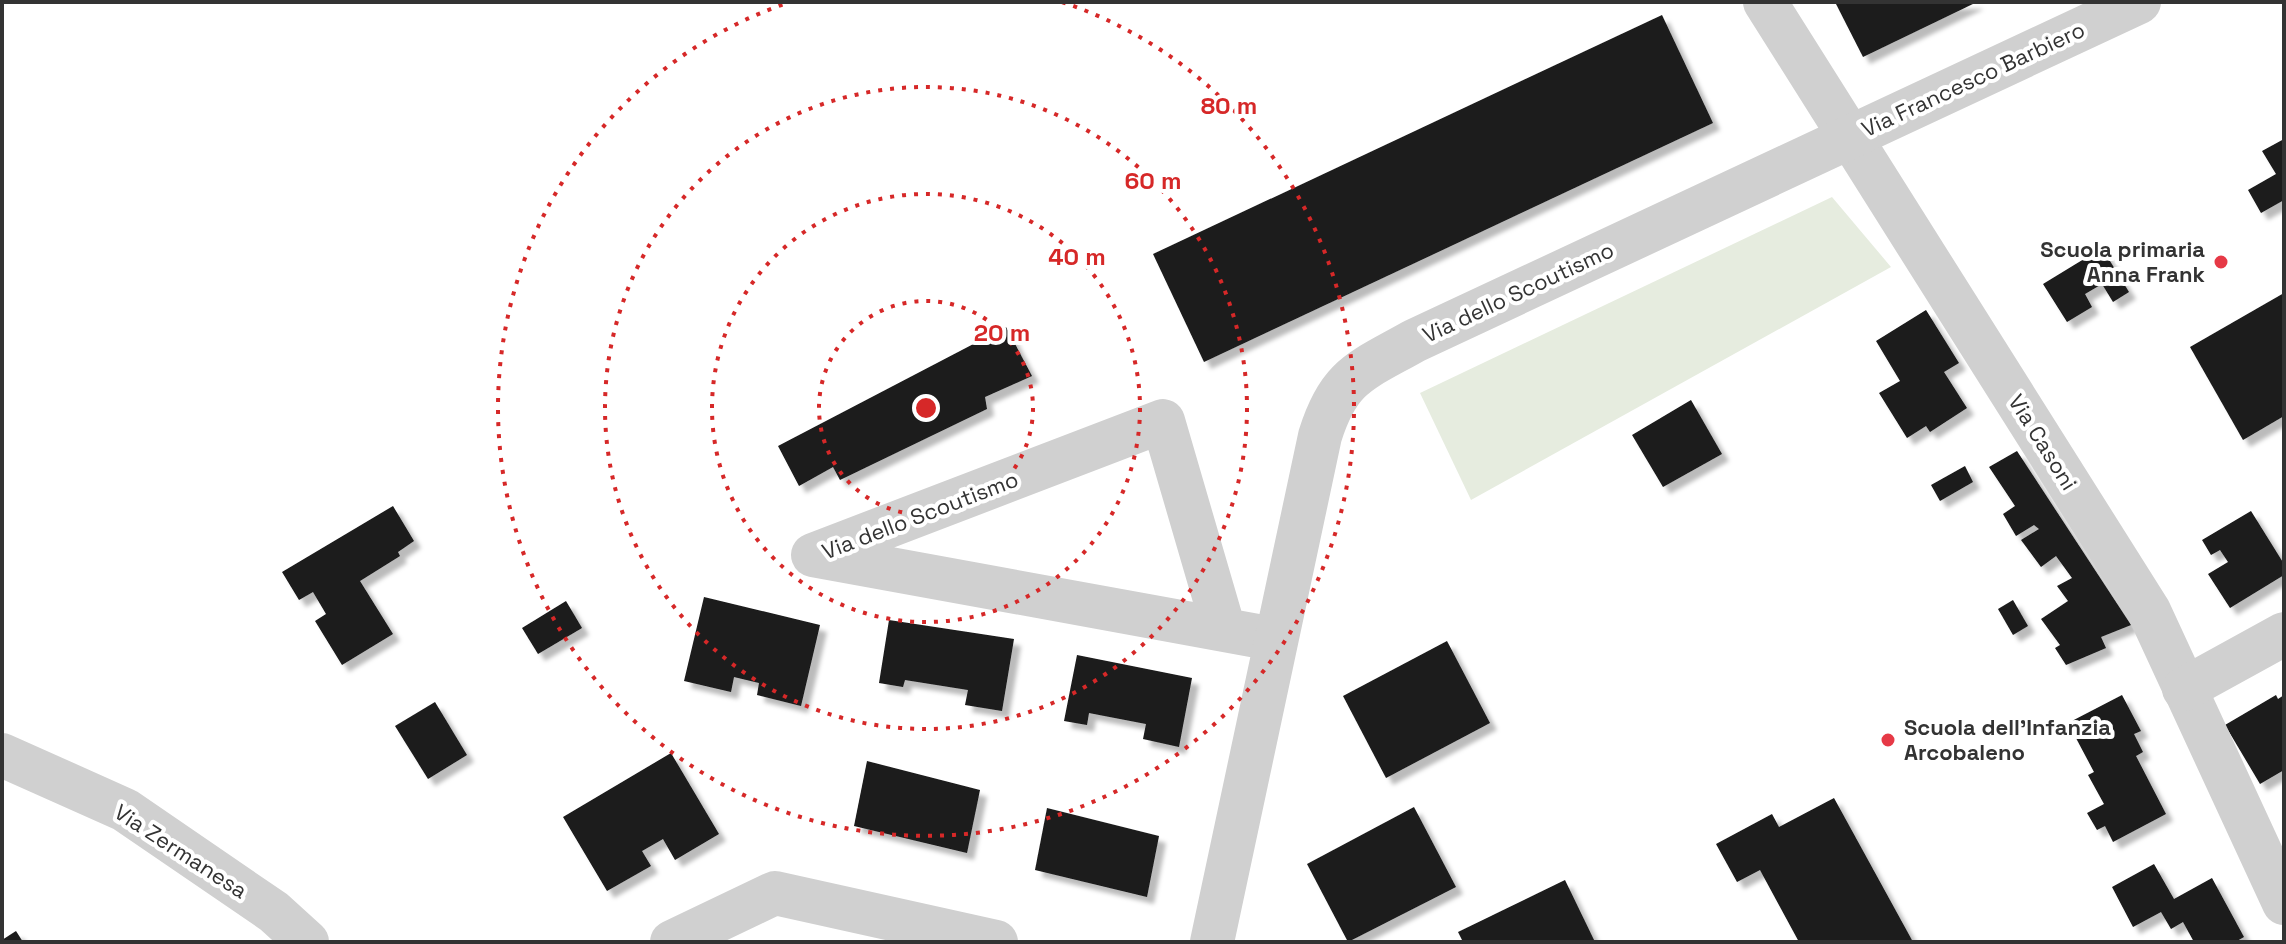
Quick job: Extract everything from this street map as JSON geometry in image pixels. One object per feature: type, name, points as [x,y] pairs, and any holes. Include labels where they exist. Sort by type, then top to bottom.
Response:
[{"type":"street","name":"Via Casoni","points":[[1765,2],[2149,611],[2184,689],[2270,834],[2284,903]]},
{"type":"street","name":"Via Francesco Barbiero","points":[[1850,135],[2139,2]]},
{"type":"street","name":"Via dello Scoutismo","points":[[1212,942],[1274,639],[1320,436],[1330,403],[1348,379],[1414,341],[1850,135]]},
{"type":"street","name":"Via dello Scoutismo","points":[[1224,630],[1163,421],[813,555],[1118,610],[1224,630],[1274,639]]},
{"type":"street","points":[[2184,689],[2284,634]]},
{"type":"street","name":"Via Zermanesa","points":[[2,755],[125,810],[274,912],[307,942]]},
{"type":"street","points":[[672,942],[775,893],[996,942]]},
{"type":"shaded area","points":[[1832,197],[1891,267],[1471,500],[1420,393]]},
{"type":"building","points":[[1835,2],[1977,2],[1863,57]]},
{"type":"building","points":[[1662,15],[1713,123],[1204,362],[1153,254]]},
{"type":"building","points":[[2284,139],[2284,200],[2261,213],[2248,190],[2276,174],[2262,151]]},
{"type":"building","points":[[2102,248],[2129,292],[2113,302],[2102,284],[2085,294],[2092,307],[2067,322],[2043,284]]},
{"type":"building","points":[[2284,293],[2284,416],[2243,440],[2190,347]]},
{"type":"building","points":[[1926,310],[1959,363],[1944,372],[1967,408],[1930,432],[1926,426],[1907,438],[1879,393],[1900,381],[1876,341]]},
{"type":"building","points":[[1006,327],[1032,376],[985,397],[987,409],[840,480],[833,467],[799,486],[778,446]]},
{"type":"building","points":[[1691,400],[1722,454],[1663,487],[1632,435]]},
{"type":"building","points":[[2017,451],[2131,625],[2101,637],[2106,648],[2066,665],[2055,648],[2060,645],[2041,619],[2068,601],[2057,586],[2072,578],[2056,556],[2041,567],[2021,540],[2039,529],[2034,525],[2016,536],[2003,514],[2015,506],[1989,467]]},
{"type":"building","points":[[1965,466],[1973,482],[1940,501],[1931,485]]},
{"type":"building","points":[[393,506],[414,541],[398,552],[400,556],[360,581],[393,634],[342,665],[315,621],[326,614],[313,592],[299,600],[282,572]]},
{"type":"building","points":[[2251,511],[2284,564],[2284,575],[2230,608],[2208,574],[2228,562],[2220,550],[2211,555],[2202,540]]},
{"type":"building","points":[[704,597],[820,625],[801,706],[757,695],[759,683],[734,677],[731,692],[684,681]]},
{"type":"building","points":[[2013,600],[2028,626],[2013,635],[1998,609]]},
{"type":"building","points":[[566,601],[582,628],[538,654],[522,628]]},
{"type":"building","points":[[889,620],[1014,639],[1002,711],[965,705],[968,690],[905,680],[903,687],[879,683]]},
{"type":"building","points":[[1447,641],[1490,723],[1386,778],[1343,696]]},
{"type":"building","points":[[1077,655],[1192,678],[1179,747],[1143,739],[1146,724],[1089,713],[1087,725],[1064,721]]},
{"type":"building","points":[[2122,695],[2141,731],[2134,734],[2143,752],[2136,756],[2166,814],[2113,842],[2105,826],[2097,830],[2087,813],[2104,804],[2088,775],[2094,772],[2068,723]]},
{"type":"building","points":[[2276,695],[2278,699],[2284,695],[2284,770],[2260,784],[2225,725]]},
{"type":"building","points":[[435,702],[467,755],[428,779],[395,726]]},
{"type":"building","points":[[671,753],[719,834],[675,860],[663,839],[642,851],[651,866],[607,891],[563,817]]},
{"type":"building","points":[[867,761],[980,790],[967,853],[854,826]]},
{"type":"building","points":[[1834,798],[1913,942],[1799,942],[1760,870],[1737,882],[1716,844],[1772,814],[1779,827]]},
{"type":"building","points":[[1414,807],[1456,887],[1348,942],[1307,864]]},
{"type":"building","points":[[1047,808],[1159,836],[1147,897],[1035,870]]},
{"type":"building","points":[[2154,864],[2174,899],[2212,878],[2244,937],[2235,942],[2194,942],[2183,922],[2171,929],[2161,912],[2133,927],[2112,887]]},
{"type":"building","points":[[1565,880],[1595,942],[1463,942],[1458,932]]},
{"type":"building","points":[[16,931],[23,942],[2,942],[2,940]]},
{"type":"place","name":"Scuola primaria Anna Frank","points":[[2221,262]]},
{"type":"place","name":"Scuola dell'Infanzia Arcobaleno","points":[[1888,740]]}]
